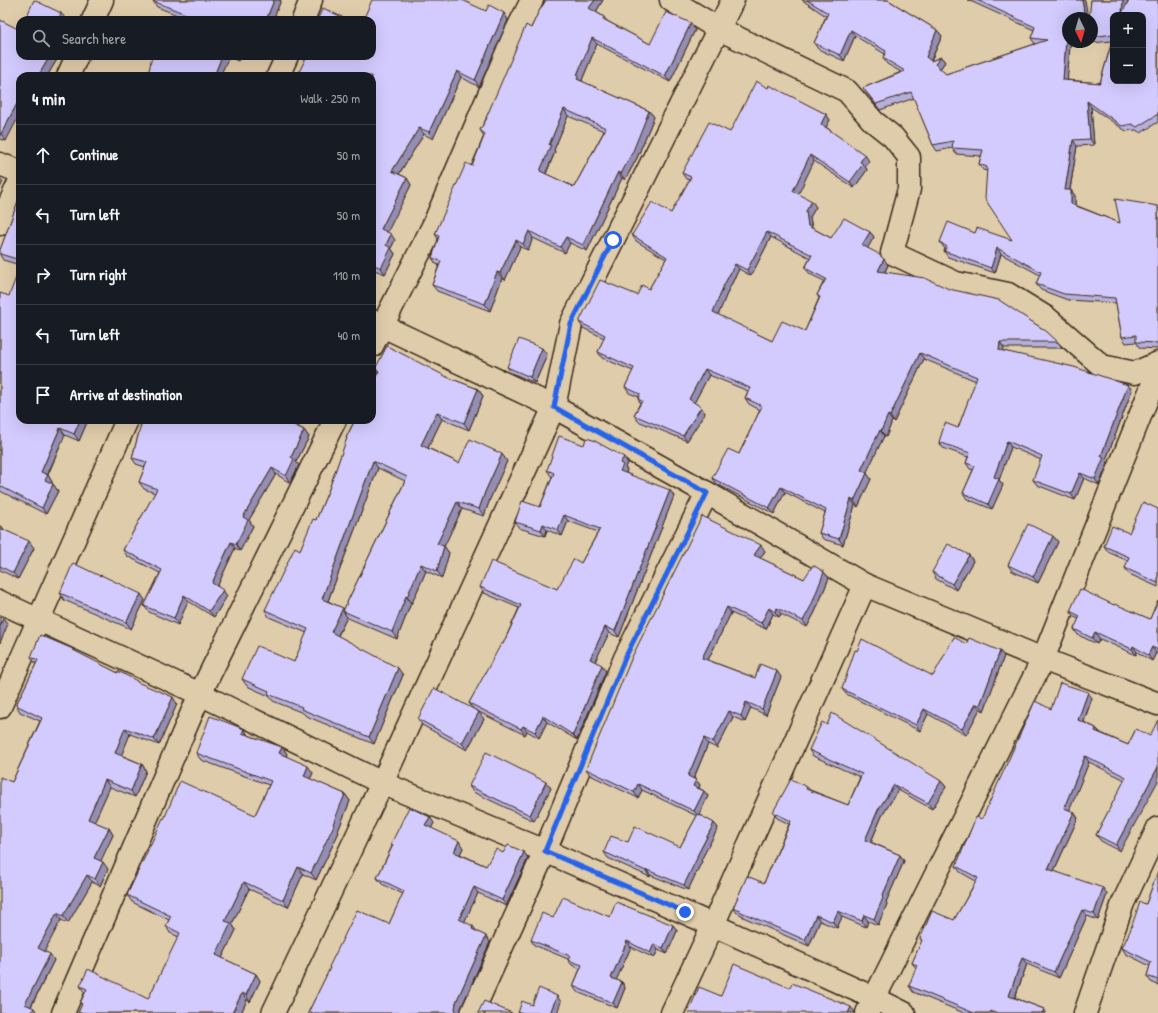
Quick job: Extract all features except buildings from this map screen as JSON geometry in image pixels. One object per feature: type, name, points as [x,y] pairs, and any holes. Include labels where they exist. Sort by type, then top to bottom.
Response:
[{"type":"street","points":[[95,16],[102,0]]},
{"type":"street","points":[[305,16],[312,0]]},
{"type":"street","points":[[532,0],[514,36],[434,224],[377,323],[554,407],[707,493],[865,585],[1043,659],[1158,704]]},
{"type":"street","points":[[672,0],[718,29],[847,91],[873,121],[894,136],[909,157],[909,189],[892,253],[956,283],[1008,294],[1047,318],[1102,366],[1136,372],[1158,363]]},
{"type":"street","points":[[272,1013],[382,783],[554,407],[571,324],[733,0]]},
{"type":"street","points":[[70,72],[75,60]]},
{"type":"street","points":[[280,72],[285,60]]},
{"type":"street","points":[[0,164],[16,170]]},
{"type":"street","points":[[0,224],[16,190]]},
{"type":"street","points":[[870,1005],[1043,659],[1158,371]]},
{"type":"street","points":[[0,707],[125,424]]},
{"type":"street","points":[[63,1013],[200,694],[333,424]]},
{"type":"street","points":[[472,1013],[545,851],[625,658],[707,493]]},
{"type":"street","points":[[672,1013],[713,925],[865,585]]},
{"type":"street","points":[[0,602],[200,694],[382,783],[545,851],[713,925],[870,1005],[904,1013]]},
{"type":"street","points":[[1085,1013],[1123,903],[1158,828]]},
{"type":"route","points":[[613,240],[571,324],[554,407],[707,493],[625,658],[545,851],[685,912]]}]
